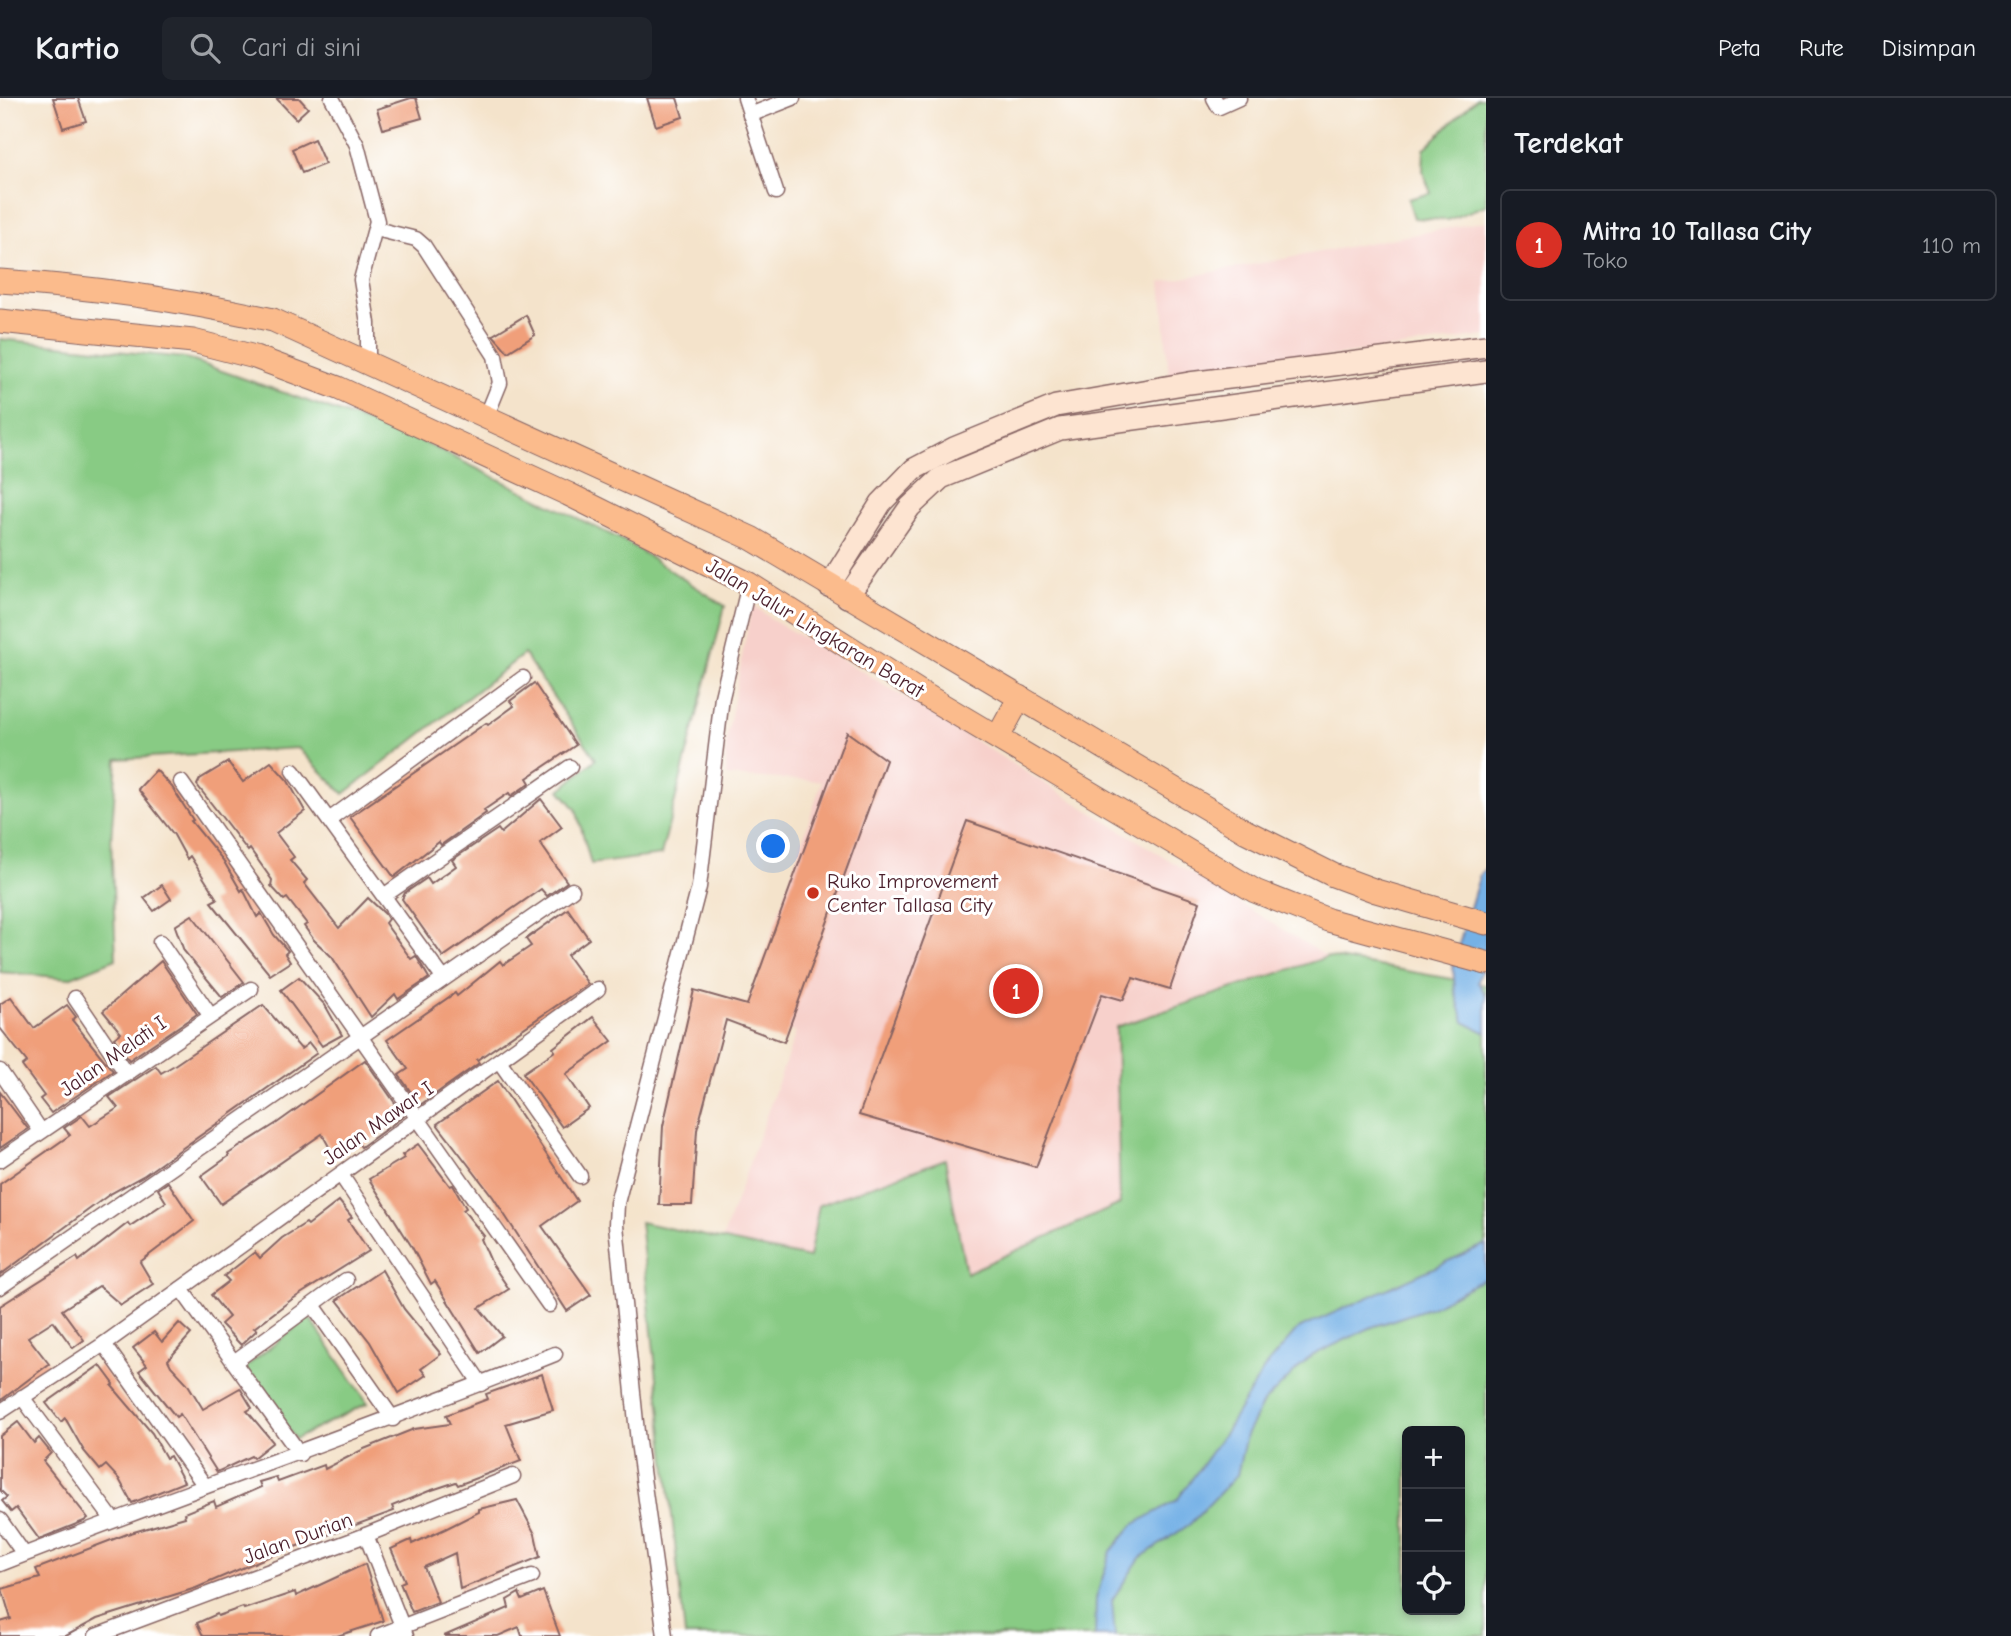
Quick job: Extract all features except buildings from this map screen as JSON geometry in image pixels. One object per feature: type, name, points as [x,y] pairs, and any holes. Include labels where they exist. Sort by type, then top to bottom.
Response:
[{"type":"main road","name":"Jalan Jalur Lingkaran Barat","points":[[0,281],[82,286],[261,317],[368,362],[751,538],[1245,831],[1333,875],[1415,904],[1486,923]]},
{"type":"main road","name":"Jalan Jalur Lingkaran Barat","points":[[0,321],[192,341],[254,357],[376,405],[568,494],[749,584],[1255,891],[1328,920],[1486,963]]},
{"type":"main road","points":[[838,592],[881,503],[914,469],[954,448],[1056,406],[1189,383],[1486,346]]},
{"type":"main road","points":[[838,592],[910,507],[942,478],[1060,429],[1486,371]]},
{"type":"main road","points":[[998,737],[1020,697]]},
{"type":"street","points":[[332,98],[357,145],[377,221],[361,280],[368,323],[368,362]]},
{"type":"street","points":[[745,98],[776,192]]},
{"type":"street","points":[[750,115],[793,98]]},
{"type":"street","points":[[1214,98],[1219,107],[1239,98]]},
{"type":"street","points":[[376,229],[416,239],[424,246],[495,356],[500,383],[487,415]]},
{"type":"street","points":[[665,1636],[638,1443],[616,1225],[617,1203],[699,887],[722,697],[749,584]]},
{"type":"street","points":[[329,820],[523,678]]},
{"type":"street","points":[[385,895],[570,767]]},
{"type":"street","points":[[292,771],[443,978]]},
{"type":"street","points":[[181,782],[550,1304]]},
{"type":"street","points":[[0,1287],[572,890]]},
{"type":"street","points":[[160,942],[210,1015]]},
{"type":"street","name":"Jalan Melati I","points":[[0,1160],[251,989]]},
{"type":"street","name":"Jalan Mawar I","points":[[0,1412],[104,1344],[598,989]]},
{"type":"street","points":[[75,998],[126,1073]]},
{"type":"street","points":[[500,1062],[580,1176]]},
{"type":"street","points":[[0,1071],[41,1131]]},
{"type":"street","points":[[341,1175],[481,1384]]},
{"type":"street","points":[[234,1362],[346,1280]]},
{"type":"street","points":[[181,1289],[300,1454]]},
{"type":"street","points":[[313,1305],[393,1419]]},
{"type":"street","points":[[104,1344],[205,1486]]},
{"type":"street","points":[[0,1564],[205,1486],[393,1419],[555,1354]]},
{"type":"street","points":[[22,1397],[113,1520]]},
{"type":"street","name":"Jalan Durian","points":[[96,1636],[366,1535],[513,1476]]},
{"type":"street","points":[[0,1520],[24,1555]]},
{"type":"street","points":[[366,1535],[404,1631]]},
{"type":"street","points":[[378,1636],[404,1631],[532,1576]]},
{"type":"shaded area","points":[[1486,221],[1486,336],[1169,377],[1161,282]]},
{"type":"shaded area","points":[[752,604],[774,621],[865,673],[1327,957],[1117,1027],[1120,1204],[966,1273],[945,1160],[809,1258],[722,1240],[796,1032],[743,1021],[822,781],[726,776],[726,742]]},
{"type":"green space","points":[[1477,98],[1486,98],[1486,205],[1448,220],[1414,218],[1408,199],[1431,193],[1423,172],[1424,149]]},
{"type":"green space","points":[[0,339],[185,358],[421,441],[628,543],[725,606],[661,855],[591,864],[576,809],[560,790],[596,759],[524,654],[344,794],[298,748],[117,759],[111,840],[116,959],[69,978],[0,972]]},
{"type":"green space","points":[[1327,957],[1486,985],[1486,1636],[685,1636],[640,1222],[809,1258],[819,1205],[945,1159],[966,1273],[1120,1204],[1116,1027]]},
{"type":"green space","points":[[309,1317],[368,1403],[295,1439],[244,1368]]},
{"type":"water","points":[[1486,868],[1486,954],[1478,982],[1486,996],[1486,1033],[1464,1022],[1455,991],[1453,965],[1480,874]]},
{"type":"water","points":[[1486,1244],[1486,1278],[1432,1307],[1372,1327],[1311,1356],[1263,1403],[1246,1435],[1237,1475],[1190,1524],[1140,1558],[1112,1600],[1115,1636],[1095,1636],[1096,1598],[1111,1551],[1133,1525],[1177,1500],[1226,1431],[1266,1366],[1298,1329]]},
{"type":"place","name":"Ruko Improvement Center Tallasa City","points":[[813,893]]},
{"type":"place","name":"Mitra 10 Tallasa City","points":[[1016,991]]}]
